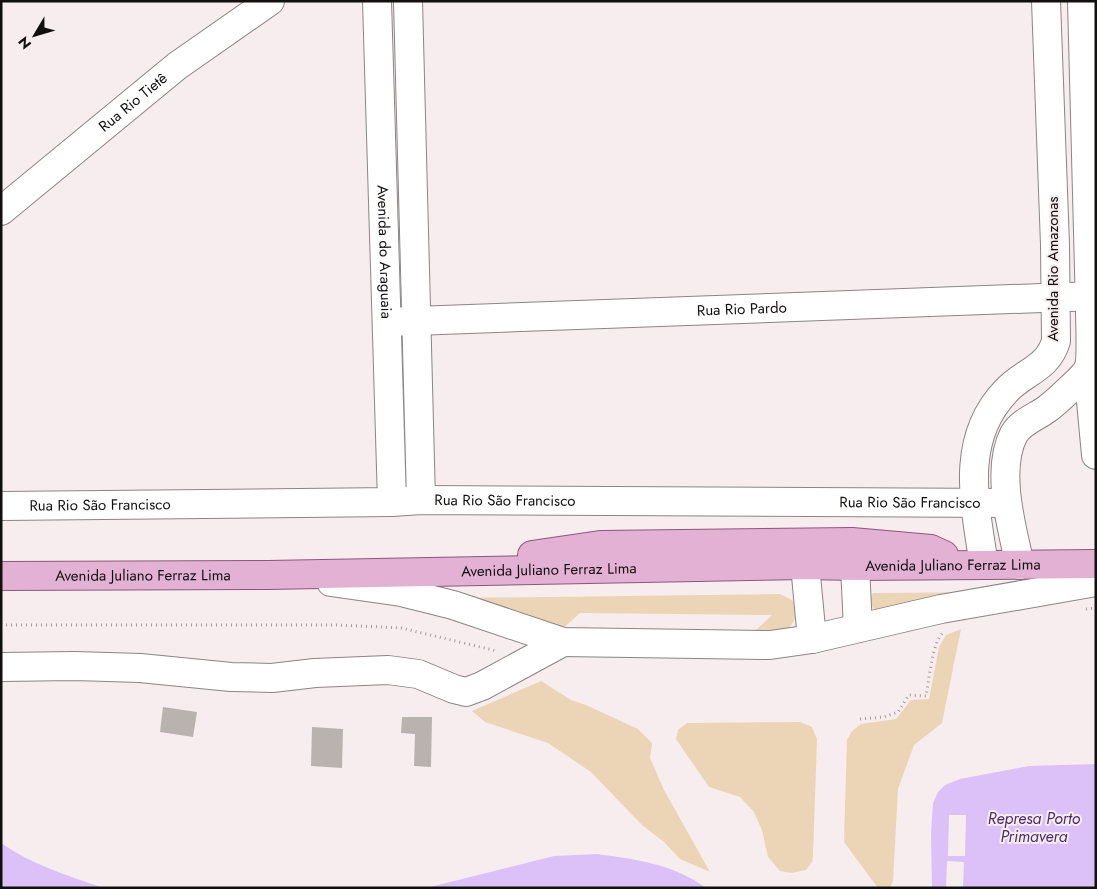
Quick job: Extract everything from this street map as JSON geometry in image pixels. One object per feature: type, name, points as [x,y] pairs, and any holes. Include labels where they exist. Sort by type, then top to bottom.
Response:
[{"type":"main road","name":"Avenida Juliano Ferraz Lima","points":[[1,576],[268,575],[436,571],[806,553],[854,554],[974,565],[1096,564]]},
{"type":"street","name":"Rua Rio Tietê","points":[[1,211],[177,66],[270,1]]},
{"type":"street","name":"Avenida do Araguaia","points":[[378,1],[392,502]]},
{"type":"street","name":"Avenida do Araguaia","points":[[408,1],[421,500]]},
{"type":"street","name":"Avenida Rio Amazonas","points":[[974,565],[975,503],[973,472],[978,437],[985,418],[1006,390],[1045,362],[1053,352],[1056,341],[1046,1]]},
{"type":"street","points":[[1082,1],[1092,296],[1088,369],[1096,455]]},
{"type":"street","name":"Rua Rio Pardo","points":[[387,322],[1092,296]]},
{"type":"street","points":[[1020,565],[1007,503],[1005,474],[1014,434],[1021,426],[1065,394],[1088,369]]},
{"type":"street","name":"Rua Rio São Francisco","points":[[1,506],[392,502],[421,500],[1007,503]]},
{"type":"street","points":[[806,553],[812,638]]},
{"type":"street","points":[[854,554],[858,628]]},
{"type":"street","points":[[268,575],[401,592],[453,605],[563,642],[770,645],[812,638],[941,609],[1096,582]]},
{"type":"street","points":[[1,667],[74,666],[140,668],[256,678],[388,670],[418,674],[466,692],[482,686],[563,642]]},
{"type":"path","points":[[1076,611],[1096,608]]},
{"type":"path","points":[[1,624],[338,625],[401,628],[501,652],[526,662]]},
{"type":"path","points":[[860,719],[884,718],[898,712],[909,696],[926,696],[935,650],[940,636],[946,631]]},
{"type":"shaded area","points":[[997,592],[877,611],[871,606],[869,598],[873,593]]},
{"type":"shaded area","points":[[780,594],[792,600],[798,611],[791,626],[786,630],[776,633],[753,633],[772,615],[580,613],[559,632],[458,598]]},
{"type":"shaded area","points":[[961,629],[942,723],[914,745],[898,789],[893,881],[890,888],[878,888],[844,842],[847,740],[852,731],[861,724],[896,719],[911,700],[929,699],[939,647],[946,635]]},
{"type":"shaded area","points":[[541,681],[571,700],[638,729],[652,743],[650,758],[664,790],[710,872],[680,859],[664,842],[642,825],[591,772],[548,743],[485,722],[472,711]]},
{"type":"shaded area","points":[[800,722],[812,727],[817,739],[813,856],[812,862],[806,870],[792,873],[780,871],[768,857],[762,830],[754,812],[740,797],[709,787],[676,739],[678,730],[687,723]]},
{"type":"water","name":"Represa Porto Primavera","points":[[1096,764],[1096,888],[932,888],[931,833],[933,803],[938,792],[945,785],[960,779],[1029,766]]},
{"type":"water","points":[[1,843],[38,864],[104,888],[1,888]]},
{"type":"water","points":[[597,854],[626,858],[667,868],[681,873],[706,888],[426,888],[554,856]]},
{"type":"pier","points":[[949,815],[966,815],[965,856],[948,856]]},
{"type":"pier","points":[[947,861],[964,862],[963,888],[946,888]]},
{"type":"building","points":[[163,707],[197,712],[193,737],[160,732]]},
{"type":"building","points":[[402,717],[432,717],[431,767],[414,766],[415,734],[401,733]]},
{"type":"building","points":[[312,727],[343,729],[342,768],[311,766]]}]
